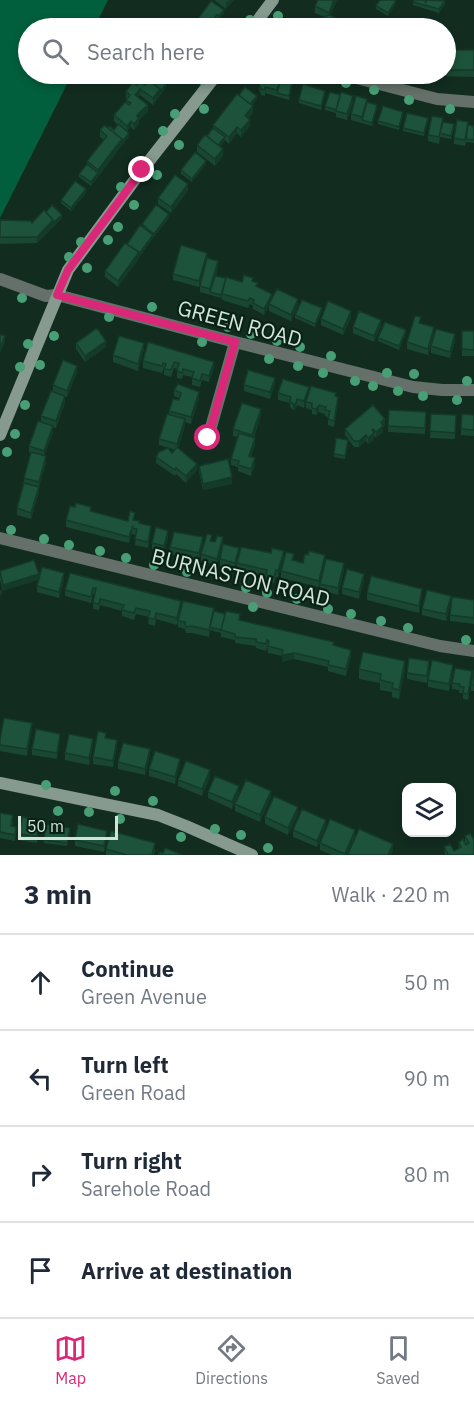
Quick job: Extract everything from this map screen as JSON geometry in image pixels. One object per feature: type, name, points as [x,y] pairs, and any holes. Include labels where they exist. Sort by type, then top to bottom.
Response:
[{"type":"street","points":[[260,18],[273,0]]},
{"type":"street","points":[[0,435],[68,270],[209,84]]},
{"type":"street","points":[[379,84],[437,99],[474,102]]},
{"type":"street","name":"GREEN ROAD","points":[[0,279],[46,296],[57,295],[412,387],[474,390]]},
{"type":"street","points":[[208,438],[235,342]]},
{"type":"street","name":"BURNASTON ROAD","points":[[0,538],[440,646],[474,651]]},
{"type":"street","points":[[0,783],[158,815],[252,855]]},
{"type":"green space","points":[[0,0],[108,0],[99,18],[18,18],[18,84],[67,84],[0,218]]},
{"type":"building","points":[[318,0],[334,0],[329,13],[315,6]]},
{"type":"building","points":[[381,0],[396,0],[388,13],[376,6]]},
{"type":"building","points":[[423,0],[426,1],[425,3],[427,0],[445,1],[439,9],[413,2]]},
{"type":"building","points":[[211,1],[224,10],[214,18],[198,18]]},
{"type":"building","points":[[456,50],[474,50],[474,70],[456,70]]},
{"type":"building","points":[[131,84],[153,84],[160,89],[153,98],[140,89],[135,95],[148,105],[139,113],[137,116],[139,118],[134,124],[131,121],[127,126],[114,115],[125,102],[129,105],[131,103],[126,100],[130,95],[126,91]]},
{"type":"building","points":[[154,84],[166,84],[160,92],[160,89]]},
{"type":"building","points":[[259,84],[279,84],[277,90],[265,87],[265,90],[261,89]]},
{"type":"building","points":[[280,84],[292,84],[289,96],[277,93]]},
{"type":"building","points":[[303,84],[325,91],[321,106],[299,100]]},
{"type":"building","points":[[245,87],[257,96],[250,104],[239,95]]},
{"type":"building","points":[[330,92],[340,95],[336,110],[325,106]]},
{"type":"building","points":[[341,92],[353,96],[347,114],[336,111]]},
{"type":"building","points":[[237,94],[253,106],[245,116],[250,120],[241,130],[237,127],[229,137],[213,125]]},
{"type":"building","points":[[356,96],[367,99],[362,117],[351,114]]},
{"type":"building","points":[[367,102],[377,105],[372,123],[362,120]]},
{"type":"building","points":[[383,106],[403,112],[399,127],[378,121]]},
{"type":"building","points":[[407,113],[428,118],[424,133],[403,128]]},
{"type":"building","points":[[432,116],[443,118],[439,137],[428,135]]},
{"type":"building","points":[[457,120],[468,122],[465,140],[454,138]]},
{"type":"building","points":[[443,122],[454,124],[451,136],[440,133]]},
{"type":"building","points":[[118,124],[129,133],[122,142],[122,139],[108,128],[109,126],[114,130]]},
{"type":"building","points":[[104,125],[122,139],[98,170],[87,161],[107,136],[100,130]]},
{"type":"building","points":[[468,125],[474,126],[474,140],[466,139]]},
{"type":"building","points":[[213,128],[225,137],[218,145],[207,136]]},
{"type":"building","points":[[205,135],[223,149],[215,159],[197,145]]},
{"type":"building","points":[[195,152],[206,161],[192,179],[181,170]]},
{"type":"building","points":[[87,164],[98,173],[91,182],[79,174]]},
{"type":"building","points":[[175,175],[188,184],[171,207],[158,198]]},
{"type":"building","points":[[75,181],[86,189],[71,208],[61,200]]},
{"type":"building","points":[[52,205],[62,215],[53,223],[46,212]]},
{"type":"building","points":[[156,205],[169,214],[154,234],[142,224]]},
{"type":"building","points":[[44,210],[53,220],[37,237],[0,237],[0,220],[31,221],[32,223]]},
{"type":"building","points":[[140,225],[153,235],[139,254],[127,244]]},
{"type":"building","points":[[125,243],[139,252],[118,281],[105,271]]},
{"type":"building","points":[[181,245],[207,253],[199,281],[173,274]]},
{"type":"building","points":[[207,258],[218,261],[210,289],[200,286]]},
{"type":"building","points":[[244,275],[253,278],[252,281],[258,283],[256,286],[272,294],[264,309],[253,303],[254,300],[250,298],[248,301],[222,294],[226,277],[242,282]]},
{"type":"building","points":[[215,276],[226,278],[221,295],[210,292]]},
{"type":"building","points":[[277,289],[298,299],[291,315],[269,304]]},
{"type":"building","points":[[302,300],[322,308],[315,324],[295,315]]},
{"type":"building","points":[[328,301],[351,311],[343,329],[321,319]]},
{"type":"building","points":[[359,311],[381,320],[374,336],[353,327]]},
{"type":"building","points":[[415,316],[421,317],[419,323],[434,327],[428,349],[407,342]]},
{"type":"building","points":[[385,322],[406,330],[399,346],[378,338]]},
{"type":"building","points":[[97,328],[106,341],[85,356],[76,343]]},
{"type":"building","points":[[436,329],[455,334],[450,352],[431,346]]},
{"type":"building","points":[[462,331],[474,331],[474,350],[462,349]]},
{"type":"building","points":[[0,334],[5,336],[0,348]]},
{"type":"building","points":[[119,336],[144,343],[138,364],[113,355]]},
{"type":"building","points":[[148,342],[214,362],[209,376],[202,374],[200,381],[192,378],[194,372],[183,369],[182,373],[177,371],[179,363],[174,362],[171,370],[164,369],[166,364],[163,363],[162,366],[143,361]]},
{"type":"building","points":[[63,360],[77,366],[67,391],[53,385]]},
{"type":"building","points":[[248,370],[275,378],[270,392],[244,385]]},
{"type":"building","points":[[283,379],[309,387],[304,401],[297,399],[293,404],[290,401],[291,397],[278,393]]},
{"type":"building","points":[[178,384],[199,392],[191,417],[169,411],[173,399],[179,400],[181,393],[174,390]]},
{"type":"building","points":[[311,386],[336,393],[335,396],[338,397],[334,421],[328,419],[330,411],[325,410],[326,407],[319,405],[316,409],[312,408],[312,403],[306,402]]},
{"type":"building","points":[[51,391],[65,396],[56,421],[41,416]]},
{"type":"building","points":[[242,403],[261,409],[252,435],[233,429]]},
{"type":"building","points":[[373,405],[385,419],[381,422],[383,426],[376,432],[373,429],[374,433],[368,438],[366,435],[359,441],[354,441],[345,429]]},
{"type":"building","points":[[389,410],[426,412],[425,428],[388,426]]},
{"type":"building","points":[[167,414],[185,419],[177,444],[159,439]]},
{"type":"building","points":[[431,414],[456,415],[455,433],[430,431]]},
{"type":"building","points":[[462,414],[474,415],[474,430],[461,429]]},
{"type":"building","points":[[38,421],[53,426],[44,451],[29,446]]},
{"type":"building","points":[[239,433],[255,438],[249,456],[255,458],[251,469],[238,465],[239,461],[231,459]]},
{"type":"building","points":[[336,438],[348,440],[345,456],[334,454]]},
{"type":"building","points":[[177,447],[197,464],[186,476],[156,457],[159,452],[168,448],[172,453]]},
{"type":"building","points":[[31,452],[46,456],[39,482],[24,478]]},
{"type":"building","points":[[228,459],[232,477],[203,484],[199,466]]},
{"type":"building","points":[[24,483],[39,487],[31,513],[17,508]]},
{"type":"building","points":[[76,503],[91,507],[90,511],[128,521],[130,511],[135,513],[133,520],[151,526],[148,542],[135,539],[137,529],[132,528],[129,537],[66,520],[70,506],[75,507]]},
{"type":"building","points":[[156,527],[168,531],[164,546],[152,543]]},
{"type":"building","points":[[174,532],[203,537],[199,553],[170,547]]},
{"type":"building","points":[[207,534],[212,535],[210,541],[215,542],[217,536],[223,537],[217,559],[201,554]]},
{"type":"building","points":[[223,544],[239,548],[235,563],[220,559]]},
{"type":"building","points":[[241,547],[271,553],[272,548],[284,551],[274,577],[266,575],[267,570],[237,563]]},
{"type":"building","points":[[309,551],[325,555],[319,581],[281,571],[286,552],[294,554],[292,560],[303,563],[305,554],[308,555]]},
{"type":"building","points":[[326,559],[344,563],[338,588],[320,584]]},
{"type":"building","points":[[34,560],[39,574],[3,585],[0,571]]},
{"type":"building","points":[[42,567],[64,573],[59,592],[37,586]]},
{"type":"building","points":[[347,569],[364,574],[359,592],[342,588]]},
{"type":"building","points":[[70,573],[181,601],[177,618],[156,613],[155,619],[148,618],[150,611],[136,608],[134,613],[122,610],[124,605],[100,599],[99,604],[93,603],[96,588],[93,588],[91,597],[65,590]]},
{"type":"building","points":[[371,576],[422,589],[419,606],[367,593]]},
{"type":"building","points":[[427,590],[451,596],[446,614],[422,609]]},
{"type":"building","points":[[452,597],[474,600],[474,618],[450,615]]},
{"type":"building","points":[[183,601],[214,608],[209,630],[186,627],[185,622],[178,621]]},
{"type":"building","points":[[214,611],[225,614],[221,630],[210,627]]},
{"type":"building","points":[[226,611],[240,614],[239,620],[334,642],[333,645],[351,650],[346,669],[328,665],[329,661],[294,653],[282,655],[283,650],[268,646],[269,641],[267,640],[266,644],[256,642],[256,639],[235,637],[235,634],[221,630]]},
{"type":"building","points":[[363,652],[405,661],[399,690],[392,688],[393,683],[380,680],[381,674],[359,669]]},
{"type":"building","points":[[409,658],[429,661],[427,676],[407,673]]},
{"type":"building","points":[[432,660],[453,665],[449,684],[428,680]]},
{"type":"building","points":[[455,668],[472,671],[468,694],[463,693],[464,687],[459,686],[460,684],[452,683]]},
{"type":"building","points":[[4,718],[32,723],[27,749],[0,745]]},
{"type":"building","points":[[36,729],[60,734],[57,753],[32,749]]},
{"type":"building","points":[[98,731],[106,733],[105,738],[117,740],[113,761],[93,757]]},
{"type":"building","points":[[69,734],[93,739],[89,758],[65,753]]},
{"type":"building","points":[[123,743],[150,749],[145,769],[118,762]]},
{"type":"building","points":[[155,751],[180,759],[175,777],[149,769]]},
{"type":"building","points":[[186,761],[210,770],[202,789],[178,780]]},
{"type":"building","points":[[215,776],[239,786],[232,802],[208,792]]},
{"type":"building","points":[[246,780],[271,791],[260,815],[235,804]]},
{"type":"building","points":[[274,796],[298,807],[288,828],[265,817]]},
{"type":"building","points":[[302,809],[326,820],[317,841],[293,830]]},
{"type":"building","points":[[0,813],[13,815],[11,826],[16,827],[15,835],[0,832]]},
{"type":"building","points":[[22,817],[39,820],[37,836],[19,834]]},
{"type":"building","points":[[330,819],[355,830],[345,854],[320,843]]},
{"type":"building","points":[[46,824],[70,828],[67,843],[44,840]]},
{"type":"building","points":[[78,824],[107,831],[104,846],[75,840]]},
{"type":"building","points":[[359,829],[393,844],[388,855],[348,854]]},
{"type":"building","points":[[111,831],[155,843],[152,855],[127,855],[106,849]]},
{"type":"building","points":[[470,833],[474,840],[474,855],[445,855],[448,854],[444,847],[450,844],[454,851],[461,847],[459,842],[463,839],[466,845],[469,843],[465,836]]},
{"type":"building","points":[[165,848],[183,855],[158,855],[160,852],[163,853]]},
{"type":"route","points":[[142,170],[68,270],[57,295],[235,342],[208,438]]}]
